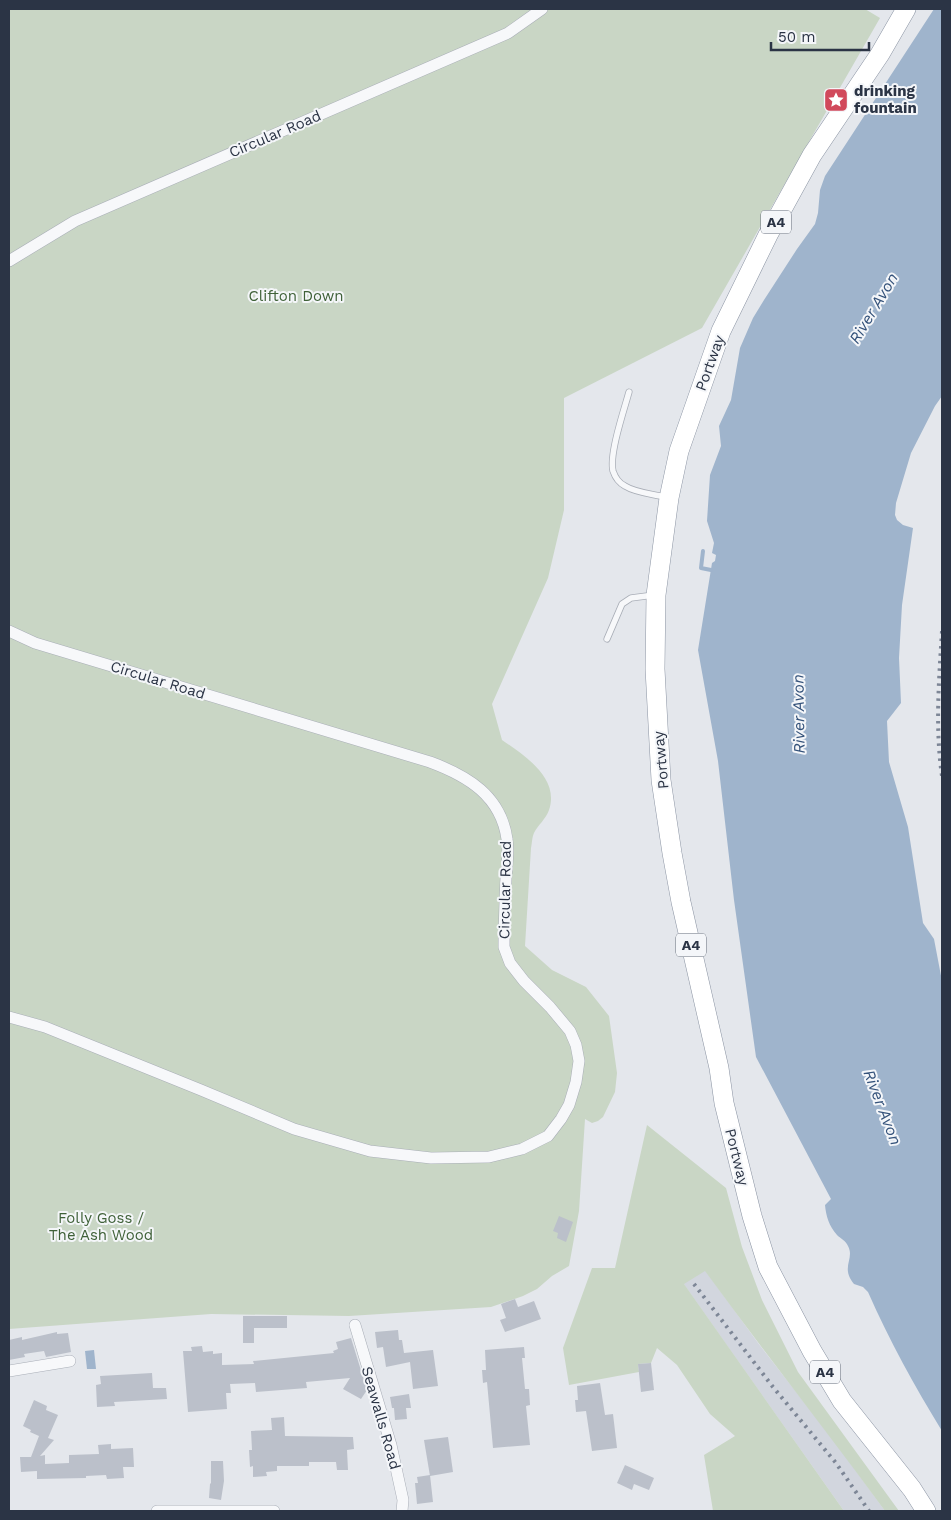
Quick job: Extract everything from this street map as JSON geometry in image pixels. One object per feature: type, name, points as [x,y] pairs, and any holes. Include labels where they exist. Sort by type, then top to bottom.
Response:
[{"type":"highway","name":"Portway","points":[[906,9],[880,54],[812,155],[768,235],[721,331],[678,451],[669,498],[656,595],[654,669],[662,780],[672,853],[683,911],[719,1068],[724,1104],[752,1216],[768,1267],[812,1351],[842,1401],[912,1489],[926,1511]]},
{"type":"street","name":"Circular Road","points":[[9,261],[75,221],[508,33],[542,9]]},
{"type":"street","name":"Circular Road","points":[[9,631],[35,643],[430,762],[458,773],[475,785],[491,799],[502,818],[508,841],[504,947],[510,963],[570,1031],[576,1045],[579,1060],[576,1082],[568,1105],[561,1120],[548,1136],[522,1149],[489,1157],[431,1158],[370,1150],[294,1129],[54,1031],[9,1017]]},
{"type":"street","name":"Seawalls Road","points":[[355,1325],[391,1445],[403,1500],[402,1511]]},
{"type":"street","points":[[9,1371],[70,1360]]},
{"type":"street","points":[[157,1511],[274,1511]]},
{"type":"lane","points":[[629,392],[618,432],[613,470],[618,480],[625,486],[669,498]]},
{"type":"lane","points":[[607,640],[622,604],[631,598],[656,595]]},
{"type":"shaded area","points":[[705,1270],[885,1511],[844,1511],[683,1283]]},
{"type":"green space","name":"Clifton Down","points":[[9,9],[865,9],[880,18],[702,328],[564,398],[564,510],[548,578],[492,704],[502,740],[538,769],[545,778],[551,798],[548,813],[532,838],[525,946],[552,970],[586,987],[609,1016],[617,1073],[615,1092],[603,1117],[592,1123],[585,1119],[579,1211],[569,1266],[552,1276],[537,1289],[523,1296],[491,1307],[349,1316],[211,1314],[9,1329]]},
{"type":"green space","points":[[647,1125],[726,1188],[742,1247],[762,1300],[798,1372],[899,1511],[885,1511],[705,1271],[684,1284],[844,1511],[713,1511],[704,1455],[735,1436],[710,1414],[677,1365],[657,1348],[651,1363],[638,1364],[639,1372],[569,1385],[563,1348],[592,1268],[615,1268]]},
{"type":"water","name":"River Avon","points":[[934,9],[942,9],[942,396],[911,453],[896,503],[895,515],[897,520],[903,525],[913,528],[902,605],[899,658],[901,703],[887,721],[889,762],[908,827],[923,923],[934,939],[942,981],[942,1431],[903,1363],[868,1292],[863,1287],[854,1284],[850,1278],[848,1268],[850,1251],[848,1246],[832,1228],[826,1213],[825,1205],[831,1199],[756,1057],[734,900],[718,761],[698,650],[712,563],[715,561],[716,555],[712,553],[714,543],[707,521],[710,475],[721,446],[719,426],[731,400],[740,348],[753,318],[815,224],[820,190],[825,176]]},
{"type":"water","points":[[94,1350],[96,1369],[87,1369],[85,1351]]},
{"type":"building","points":[[559,1216],[573,1222],[566,1242],[557,1238],[558,1233],[553,1231]]},
{"type":"building","points":[[515,1299],[518,1307],[534,1301],[541,1319],[505,1332],[500,1320],[506,1318],[501,1304]]},
{"type":"building","points":[[243,1316],[287,1316],[287,1328],[254,1328],[254,1343],[243,1343]]},
{"type":"building","points":[[398,1330],[399,1340],[402,1340],[404,1353],[433,1350],[438,1386],[413,1389],[410,1362],[386,1367],[383,1347],[377,1348],[375,1332]]},
{"type":"building","points":[[57,1332],[57,1334],[68,1333],[71,1352],[46,1357],[44,1351],[24,1354],[25,1357],[9,1360],[9,1340],[22,1337],[22,1340]]},
{"type":"building","points":[[351,1338],[367,1390],[361,1399],[343,1389],[350,1378],[306,1382],[307,1388],[256,1392],[255,1383],[230,1384],[231,1393],[226,1393],[227,1409],[188,1412],[183,1351],[192,1351],[191,1347],[202,1346],[203,1352],[213,1351],[213,1354],[222,1353],[222,1365],[254,1364],[253,1361],[334,1353],[333,1351],[338,1349],[336,1342]]},
{"type":"building","points":[[524,1347],[525,1358],[522,1358],[525,1389],[529,1389],[530,1405],[526,1406],[530,1445],[493,1448],[487,1382],[483,1383],[482,1370],[486,1370],[485,1350]]},
{"type":"building","points":[[651,1363],[654,1390],[641,1392],[638,1364]]},
{"type":"building","points":[[152,1373],[153,1388],[166,1388],[167,1399],[114,1402],[115,1406],[97,1407],[96,1385],[101,1384],[100,1376]]},
{"type":"building","points":[[600,1383],[605,1415],[613,1414],[617,1448],[592,1451],[586,1411],[576,1412],[575,1400],[578,1400],[577,1386]]},
{"type":"building","points":[[409,1394],[411,1408],[406,1408],[407,1419],[395,1420],[394,1408],[392,1408],[390,1397]]},
{"type":"building","points":[[34,1400],[47,1406],[46,1410],[58,1415],[48,1438],[54,1440],[40,1456],[45,1455],[45,1464],[69,1463],[69,1455],[99,1454],[98,1445],[111,1444],[111,1449],[133,1448],[134,1467],[123,1467],[124,1478],[107,1479],[106,1475],[86,1476],[86,1478],[37,1479],[37,1471],[21,1472],[20,1457],[31,1457],[39,1436],[23,1426]]},
{"type":"building","points":[[284,1417],[285,1436],[353,1437],[354,1449],[347,1450],[348,1470],[337,1470],[336,1462],[309,1462],[309,1466],[277,1466],[277,1471],[266,1472],[267,1476],[253,1477],[253,1466],[250,1467],[249,1450],[252,1450],[251,1431],[272,1430],[271,1418]]},
{"type":"building","points":[[448,1437],[453,1472],[430,1476],[424,1440]]},
{"type":"building","points":[[211,1461],[223,1461],[224,1481],[221,1500],[209,1498]]},
{"type":"building","points":[[625,1465],[654,1478],[649,1490],[634,1484],[632,1490],[617,1483]]},
{"type":"building","points":[[430,1475],[433,1502],[417,1504],[415,1483],[418,1483],[417,1477]]},
{"type":"waterway","points":[[703,551],[701,568],[711,570]]},
{"type":"railway","points":[[942,631],[938,722],[942,776]]},
{"type":"railway","points":[[694,1284],[773,1387],[836,1463],[869,1511]]},
{"type":"place","name":"drinking fountain","points":[[836,100]]},
{"type":"park label","name":"Folly Goss / The Ash Wood","points":[[101,1226]]}]
